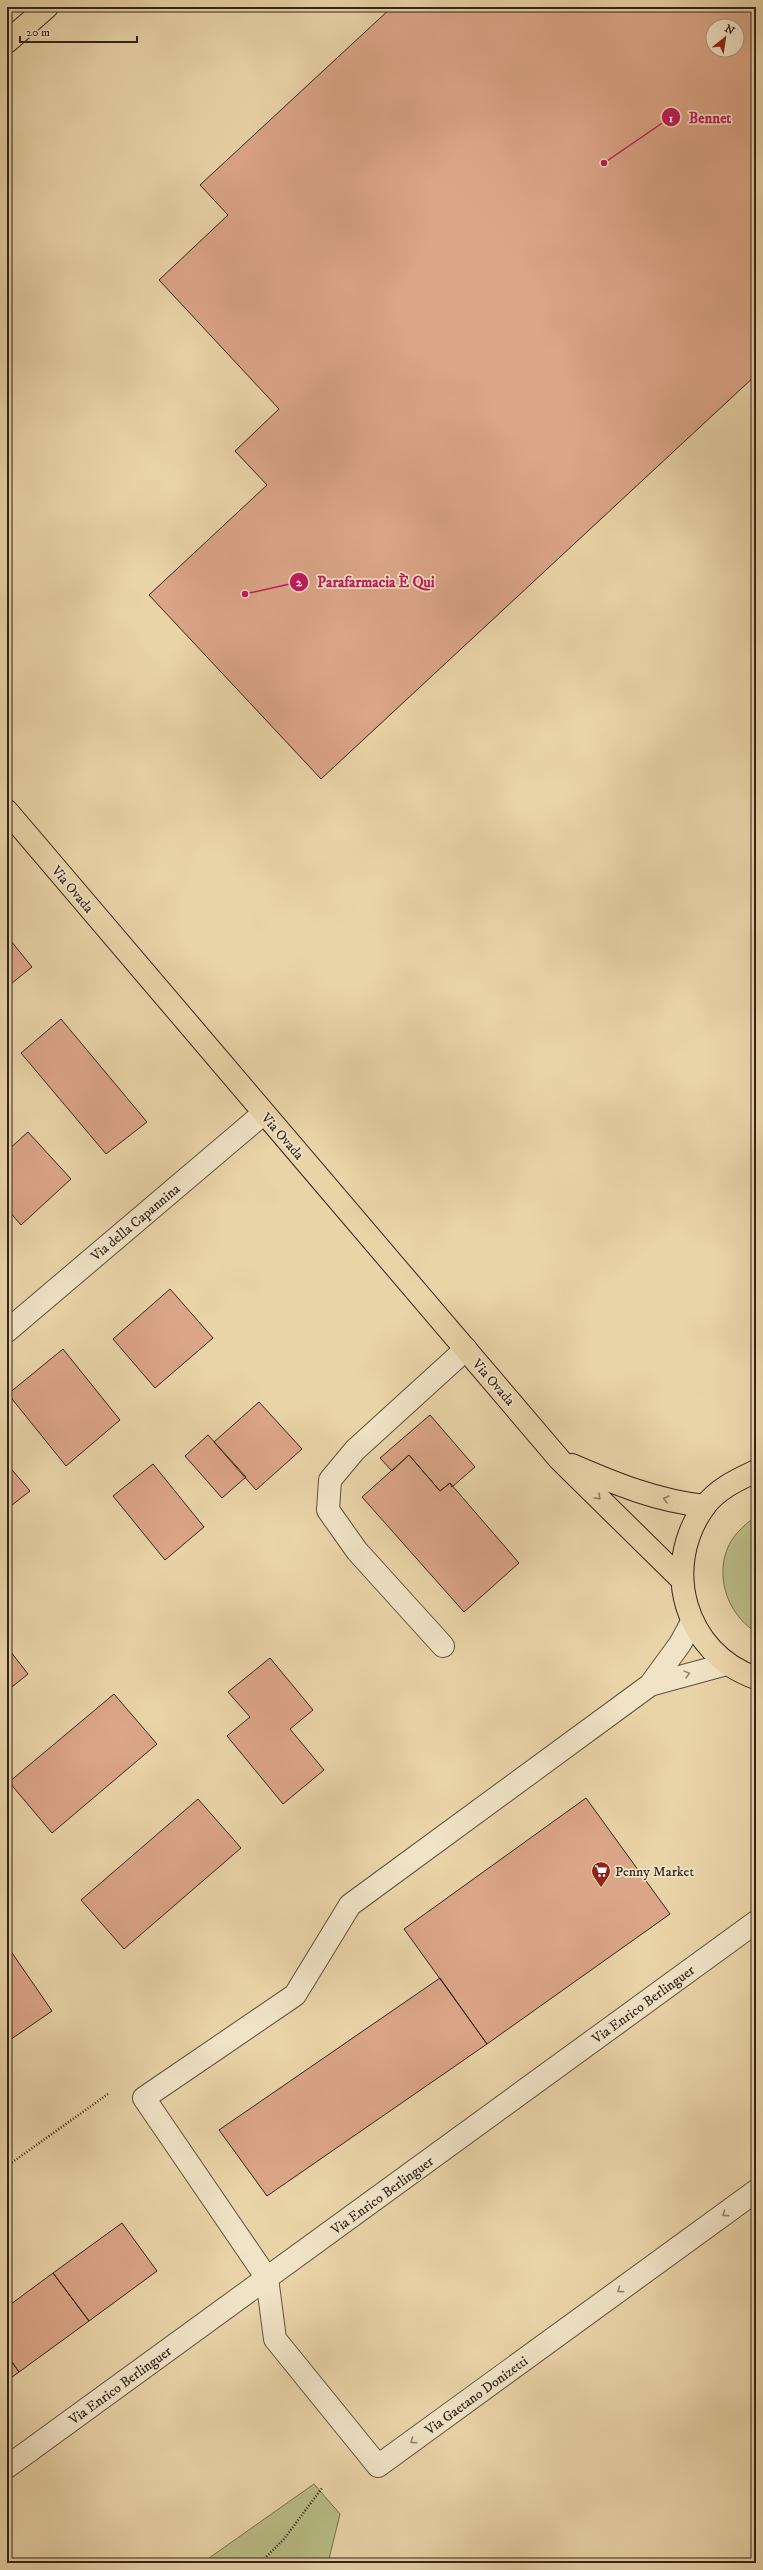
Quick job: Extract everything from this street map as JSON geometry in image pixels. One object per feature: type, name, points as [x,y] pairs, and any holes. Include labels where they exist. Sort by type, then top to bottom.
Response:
[{"type":"main road","points":[[7,42],[47,7]]},
{"type":"main road","name":"Via Ovada","points":[[7,810],[560,1460],[681,1579]]},
{"type":"main road","name":"Via Ovada","points":[[560,1460],[630,1490],[684,1504],[705,1506]]},
{"type":"main road","points":[[756,1471],[723,1488],[705,1506],[689,1535],[683,1553],[681,1579],[684,1601],[692,1622],[707,1645],[727,1664],[756,1678]]},
{"type":"street","name":"Via della Capannina","points":[[7,1331],[264,1113]]},
{"type":"street","points":[[443,1646],[357,1551],[328,1510],[330,1480],[355,1450],[466,1349]]},
{"type":"street","points":[[266,2278],[144,2098],[295,1995],[350,1905],[650,1684],[680,1644],[692,1622]]},
{"type":"street","points":[[650,1684],[727,1664]]},
{"type":"street","name":"Via Enrico Berlinguer","points":[[7,2467],[756,1922]]},
{"type":"street","name":"Via Gaetano Donizetti","points":[[266,2278],[275,2340],[378,2466],[756,2191]]},
{"type":"path","points":[[7,2166],[108,2094]]},
{"type":"path","points":[[260,2563],[284,2540],[322,2488]]},
{"type":"green space","points":[[756,1516],[756,1632],[735,1612],[724,1586],[723,1572],[724,1558],[729,1545],[739,1530]]},
{"type":"green space","points":[[314,2484],[340,2514],[328,2563],[202,2563]]},
{"type":"building","points":[[392,7],[756,7],[756,375],[321,779],[149,595],[267,485],[235,451],[279,409],[159,280],[228,215],[200,185]]},
{"type":"building","points":[[7,936],[32,967],[7,987]]},
{"type":"building","points":[[61,1019],[147,1122],[106,1154],[21,1053]]},
{"type":"building","points":[[28,1132],[71,1179],[21,1225],[7,1209],[7,1151]]},
{"type":"building","points":[[170,1289],[213,1338],[155,1388],[113,1339]]},
{"type":"building","points":[[63,1349],[120,1420],[66,1466],[8,1394]]},
{"type":"building","points":[[259,1402],[302,1449],[256,1490],[214,1442]]},
{"type":"building","points":[[430,1415],[475,1467],[452,1487],[450,1483],[440,1491],[409,1455],[392,1471],[380,1458]]},
{"type":"building","points":[[208,1435],[246,1477],[222,1498],[185,1456]]},
{"type":"building","points":[[409,1455],[440,1491],[450,1483],[519,1563],[464,1612],[362,1497]]},
{"type":"building","points":[[7,1464],[30,1491],[7,1509]]},
{"type":"building","points":[[153,1464],[204,1527],[165,1560],[113,1496]]},
{"type":"building","points":[[7,1647],[28,1674],[7,1691]]},
{"type":"building","points":[[270,1658],[313,1710],[290,1729],[324,1770],[283,1804],[227,1736],[250,1717],[228,1692]]},
{"type":"building","points":[[114,1694],[157,1744],[52,1833],[9,1782]]},
{"type":"building","points":[[586,1798],[670,1914],[487,2044],[404,1929]]},
{"type":"building","points":[[198,1799],[241,1848],[124,1949],[81,1900]]},
{"type":"building","points":[[8,1947],[52,2011],[7,2042],[7,1948]]},
{"type":"building","points":[[440,1978],[487,2044],[267,2196],[219,2130]]},
{"type":"building","points":[[122,2223],[157,2271],[89,2321],[53,2273]]},
{"type":"building","points":[[53,2273],[89,2321],[19,2372],[7,2355],[7,2307]]},
{"type":"building","points":[[7,2355],[19,2372],[7,2381]]},
{"type":"place","name":"Bennet","points":[[604,163]]},
{"type":"place","name":"Parafarmacia È Qui","points":[[245,594]]},
{"type":"place","name":"Penny Market","points":[[601,1888]]}]
